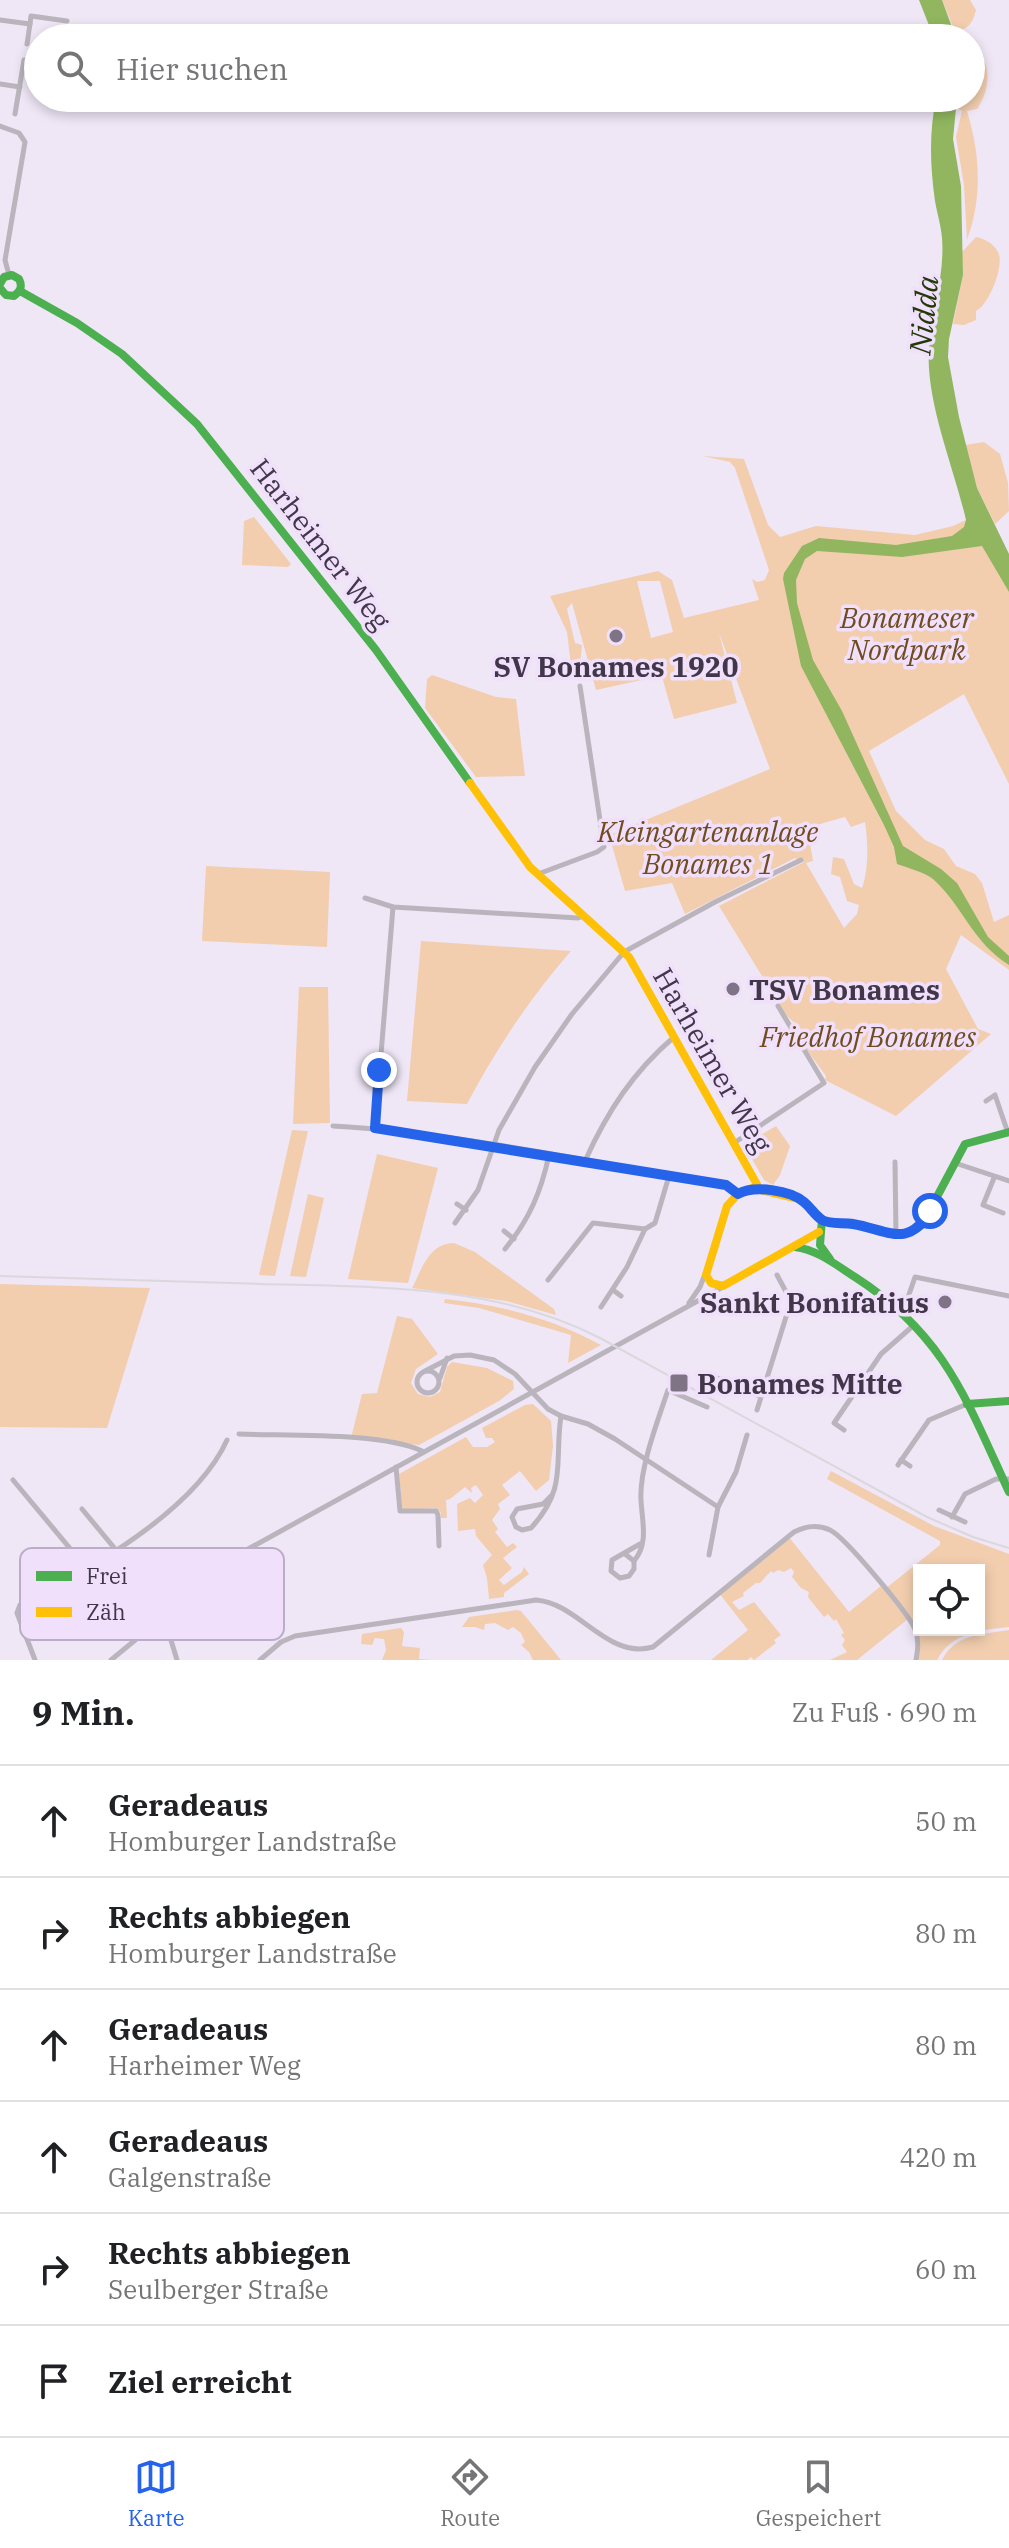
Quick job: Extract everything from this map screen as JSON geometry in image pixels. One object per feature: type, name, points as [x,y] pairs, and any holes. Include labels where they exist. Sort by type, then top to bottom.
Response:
[{"type":"street","points":[[0,20],[30,24],[31,16],[67,21]]},
{"type":"street","points":[[15,114],[24,60]]},
{"type":"street","points":[[0,84],[20,87]]},
{"type":"street","points":[[0,126],[19,133],[25,142],[3,259],[9,275]]},
{"type":"street","points":[[9,275],[21,281],[20,291],[10,297],[3,293],[0,286],[9,275]]},
{"type":"street","name":"Harheimer Weg","points":[[20,291],[77,323],[122,354],[197,424],[376,650],[537,874],[624,952],[759,1188],[799,1199],[822,1219]]},
{"type":"street","points":[[537,874],[604,847],[580,686]]},
{"type":"street","points":[[455,1223],[483,1180],[509,1111],[552,1041],[624,952],[801,860]]},
{"type":"street","points":[[365,898],[393,907],[583,916]]},
{"type":"street","points":[[375,1128],[393,907]]},
{"type":"street","points":[[734,1143],[824,1083],[778,1006]]},
{"type":"street","points":[[585,1161],[599,1129],[629,1082],[674,1037]]},
{"type":"street","points":[[834,1264],[820,1245],[822,1219],[896,1235],[913,1232],[922,1225],[965,1144],[1008,1132],[995,1095],[986,1101]]},
{"type":"street","points":[[333,1126],[375,1128],[585,1161],[726,1185],[738,1194]]},
{"type":"street","points":[[505,1249],[537,1199],[549,1155]]},
{"type":"street","points":[[895,1162],[896,1235]]},
{"type":"street","points":[[955,1163],[1009,1181]]},
{"type":"street","points":[[601,1307],[645,1229],[655,1223],[669,1176]]},
{"type":"street","points":[[994,1178],[983,1205],[1003,1213]]},
{"type":"street","points":[[686,1307],[695,1297],[705,1272],[724,1212],[738,1194],[759,1188]]},
{"type":"street","points":[[457,1204],[466,1210]]},
{"type":"street","points":[[548,1280],[593,1223],[645,1229]]},
{"type":"street","points":[[504,1231],[514,1239]]},
{"type":"street","points":[[250,1548],[723,1286],[771,1264],[819,1232]]},
{"type":"street","points":[[795,1247],[804,1248],[834,1264],[886,1297],[903,1312],[946,1363],[1006,1479],[1009,1492]]},
{"type":"street","points":[[546,1266],[554,1273]]},
{"type":"street","points":[[705,1272],[711,1283],[723,1286]]},
{"type":"street","points":[[757,1410],[791,1301],[777,1275]]},
{"type":"street","points":[[903,1312],[915,1277],[1009,1296]]},
{"type":"street","points":[[613,1290],[621,1296]]},
{"type":"street","points":[[844,1430],[834,1423],[881,1354],[914,1325]]},
{"type":"street","points":[[448,1357],[433,1392],[421,1391],[417,1380],[425,1371],[448,1357],[470,1355],[494,1360],[515,1374],[542,1405],[615,1439],[718,1507]]},
{"type":"street","points":[[425,1371],[436,1374],[439,1382]]},
{"type":"street","points":[[717,1378],[761,1397]]},
{"type":"street","points":[[641,1543],[612,1560],[610,1567],[615,1576],[629,1576],[638,1556],[645,1529],[640,1496],[646,1461],[668,1390],[707,1407]]},
{"type":"street","points":[[910,1466],[899,1463],[929,1420],[967,1404],[1009,1401]]},
{"type":"street","points":[[552,1495],[543,1504],[514,1512],[514,1525],[527,1530],[537,1522],[552,1495],[559,1469],[561,1416]]},
{"type":"street","points":[[239,1434],[351,1438],[411,1446],[423,1452]]},
{"type":"street","points":[[709,1555],[718,1507],[736,1472],[747,1435]]},
{"type":"street","points":[[119,1548],[199,1485],[227,1440]]},
{"type":"street","points":[[396,1467],[400,1511],[438,1513],[439,1546]]},
{"type":"street","points":[[952,1517],[965,1494],[996,1479],[1006,1479]]},
{"type":"street","points":[[13,1480],[70,1548]]},
{"type":"street","points":[[528,1506],[537,1513],[537,1522]]},
{"type":"street","points":[[82,1509],[114,1548]]},
{"type":"street","points":[[939,1510],[965,1522]]},
{"type":"street","points":[[632,1657],[653,1647],[794,1532],[813,1526],[829,1529],[844,1539],[909,1618],[917,1634],[916,1660]]},
{"type":"street","points":[[625,1554],[634,1561]]},
{"type":"street","points":[[260,1660],[281,1642],[295,1636],[527,1600],[558,1605],[603,1645]]},
{"type":"street","points":[[28,1640],[35,1660]]},
{"type":"street","points":[[111,1660],[136,1640]]},
{"type":"street","points":[[171,1640],[177,1660]]},
{"type":"green space","points":[[942,0],[970,0],[976,10],[970,24],[952,24]]},
{"type":"green space","points":[[985,63],[988,75],[985,93]]},
{"type":"green space","points":[[962,112],[967,112],[975,143],[978,176],[976,208],[967,240],[964,185],[956,137]]},
{"type":"green space","points":[[976,237],[994,246],[998,252],[998,275],[991,293],[976,311],[976,320],[964,325],[953,324],[963,275],[962,252]]},
{"type":"green space","points":[[984,442],[1000,454],[1008,483],[1009,511],[995,524],[977,488],[965,445]]},
{"type":"green space","points":[[703,456],[744,459],[768,525],[780,537],[816,526],[915,535],[966,520],[1009,587],[1009,784],[964,694],[869,751],[896,811],[925,840],[944,849],[956,866],[975,874],[982,883],[994,922],[1009,915],[1009,970],[961,935],[946,969],[978,1029],[991,1034],[896,1116],[825,1080],[826,1076],[804,1046],[811,1038],[786,1015],[719,906],[804,862],[795,858],[685,914],[672,883],[625,891],[609,835],[770,769],[719,633],[737,703],[674,719],[657,659],[660,676],[596,690],[572,603],[567,609],[575,643],[582,645],[579,676],[572,673],[567,632],[550,596],[658,571],[672,580],[684,618],[759,600],[752,579],[757,582],[765,580],[769,570],[735,468],[730,462]],"holes":[[[637,581],[660,581],[673,632],[651,638]],[[845,817],[851,827],[865,822],[867,855],[862,888],[854,884],[844,859],[833,857],[831,874],[840,877],[847,901],[859,905],[857,914],[844,928],[806,863],[813,861],[808,832],[820,824]]]},
{"type":"green space","points":[[254,517],[291,564],[288,567],[242,565],[244,521]]},
{"type":"green space","points":[[432,675],[496,697],[516,699],[525,776],[476,777],[425,708],[427,679]]},
{"type":"green space","points":[[206,866],[330,872],[327,947],[202,941]]},
{"type":"green space","points":[[421,941],[571,951],[514,1024],[467,1104],[407,1101]]},
{"type":"green space","points":[[299,987],[328,987],[330,1123],[293,1124]]},
{"type":"green space","points":[[776,1126],[790,1146],[780,1175],[773,1185],[764,1180],[744,1145]]},
{"type":"green space","points":[[292,1130],[308,1131],[275,1276],[259,1275]]},
{"type":"green space","points":[[377,1154],[438,1168],[408,1283],[348,1279]]},
{"type":"green space","points":[[308,1194],[324,1198],[306,1277],[290,1276]]},
{"type":"green space","points":[[454,1243],[475,1252],[554,1309],[556,1315],[506,1301],[412,1288],[432,1252],[445,1244]]},
{"type":"green space","points":[[0,1284],[150,1288],[107,1428],[0,1427]]},
{"type":"green space","points":[[445,1299],[525,1314],[564,1327],[601,1345],[568,1363],[571,1335],[479,1308],[444,1303]]},
{"type":"green space","points":[[397,1316],[412,1319],[438,1354],[416,1369],[411,1383],[418,1394],[430,1397],[440,1392],[447,1367],[452,1362],[487,1368],[513,1381],[514,1389],[499,1401],[419,1445],[351,1438],[362,1394],[377,1393]]},
{"type":"green space","points":[[533,1404],[551,1421],[553,1446],[549,1480],[536,1491],[520,1471],[502,1485],[510,1495],[498,1504],[500,1509],[492,1520],[498,1529],[495,1532],[507,1547],[513,1543],[517,1547],[503,1558],[512,1568],[499,1580],[504,1585],[524,1567],[529,1574],[504,1593],[504,1597],[489,1599],[483,1565],[492,1555],[476,1536],[475,1529],[458,1531],[457,1504],[470,1498],[475,1503],[483,1495],[476,1485],[471,1488],[472,1493],[465,1487],[446,1500],[447,1518],[441,1518],[436,1508],[405,1510],[402,1507],[399,1474],[466,1437],[473,1447],[487,1447],[495,1442],[492,1438],[486,1438],[482,1428],[525,1405]]},
{"type":"green space","points":[[831,1471],[934,1526],[1009,1554],[1009,1627],[985,1630],[985,1564],[916,1564],[940,1545],[940,1541],[827,1479]]},
{"type":"green space","points":[[788,1536],[849,1612],[881,1586],[885,1589],[913,1567],[913,1632],[908,1619],[857,1660],[830,1660],[847,1652],[842,1645],[845,1640],[841,1635],[844,1633],[836,1619],[834,1621],[828,1614],[824,1617],[808,1597],[809,1592],[792,1577],[794,1572],[791,1568],[784,1572],[771,1571],[760,1583],[743,1593],[744,1596],[732,1602],[739,1610],[754,1602],[781,1635],[774,1640],[776,1643],[754,1660],[751,1657],[747,1660],[711,1660],[748,1630],[719,1593]]},
{"type":"green space","points":[[517,1610],[561,1660],[533,1660],[521,1645],[525,1642],[521,1633],[513,1627],[508,1630],[495,1623],[485,1624],[484,1630],[462,1627],[469,1617]]},
{"type":"green space","points":[[401,1628],[404,1632],[402,1646],[420,1648],[419,1659],[431,1660],[382,1660],[386,1650],[384,1639],[375,1638],[372,1645],[361,1644],[362,1634]]},
{"type":"green space","points":[[1009,1630],[1009,1660],[942,1660],[962,1640]]},
{"type":"green space","points":[[915,1636],[964,1636],[951,1643],[937,1660],[916,1660],[918,1644]]},
{"type":"shaded area","points":[[919,0],[942,0],[951,24],[928,24]]},
{"type":"shaded area","points":[[934,112],[956,112],[953,139],[961,186],[963,275],[948,357],[977,488],[1009,554],[1009,592],[982,546],[902,557],[817,551],[805,559],[796,580],[797,603],[813,660],[842,711],[903,846],[941,869],[957,883],[988,937],[1009,956],[1009,965],[986,946],[933,879],[897,864],[894,847],[884,825],[801,666],[783,579],[802,546],[819,538],[896,545],[952,536],[964,527],[966,520],[936,411],[929,368],[942,252],[931,162]]},
{"type":"tram line","points":[[0,1276],[391,1288],[477,1298],[519,1307],[560,1320],[600,1338],[927,1517],[973,1537],[1009,1548]]},
{"type":"traffic: fast","points":[[0,284],[4,277],[12,275],[19,279],[21,287],[14,296],[6,295],[0,288]]},
{"type":"traffic: fast","points":[[20,291],[77,323],[122,354],[197,424],[376,650],[470,783]]},
{"type":"traffic: fast","points":[[880,1231],[902,1234],[922,1225],[965,1144],[1009,1132]]},
{"type":"traffic: fast","points":[[822,1219],[820,1245],[830,1259]]},
{"type":"traffic: fast","points":[[795,1247],[834,1263],[886,1299],[932,1346],[965,1398],[1009,1492]]},
{"type":"traffic: fast","points":[[967,1404],[1009,1401]]},
{"type":"traffic: slow","points":[[470,783],[530,867],[629,957],[759,1188]]},
{"type":"traffic: slow","points":[[819,1232],[723,1286],[711,1283],[706,1275],[727,1206],[738,1194],[752,1188],[799,1199],[826,1222],[853,1224],[880,1231]]},
{"type":"place","name":"SV Bonames 1920","points":[[616,636]]},
{"type":"place","name":"TSV Bonames","points":[[733,989]]},
{"type":"place","name":"Sankt Bonifatius","points":[[945,1302]]},
{"type":"place","name":"Bonames Mitte","points":[[679,1383]]},
{"type":"route","points":[[379,1070],[375,1128],[726,1185],[738,1194],[759,1188],[803,1201],[826,1222],[853,1224],[896,1235],[918,1229],[930,1211]]},
{"type":"water label","name":"Nidda","points":[[923,315]]},
{"type":"park label","name":"Bonameser Nordpark","points":[[907,633]]},
{"type":"park label","name":"Kleingartenanlage Bonames 1","points":[[708,847]]},
{"type":"park label","name":"Friedhof Bonames","points":[[868,1036]]}]
